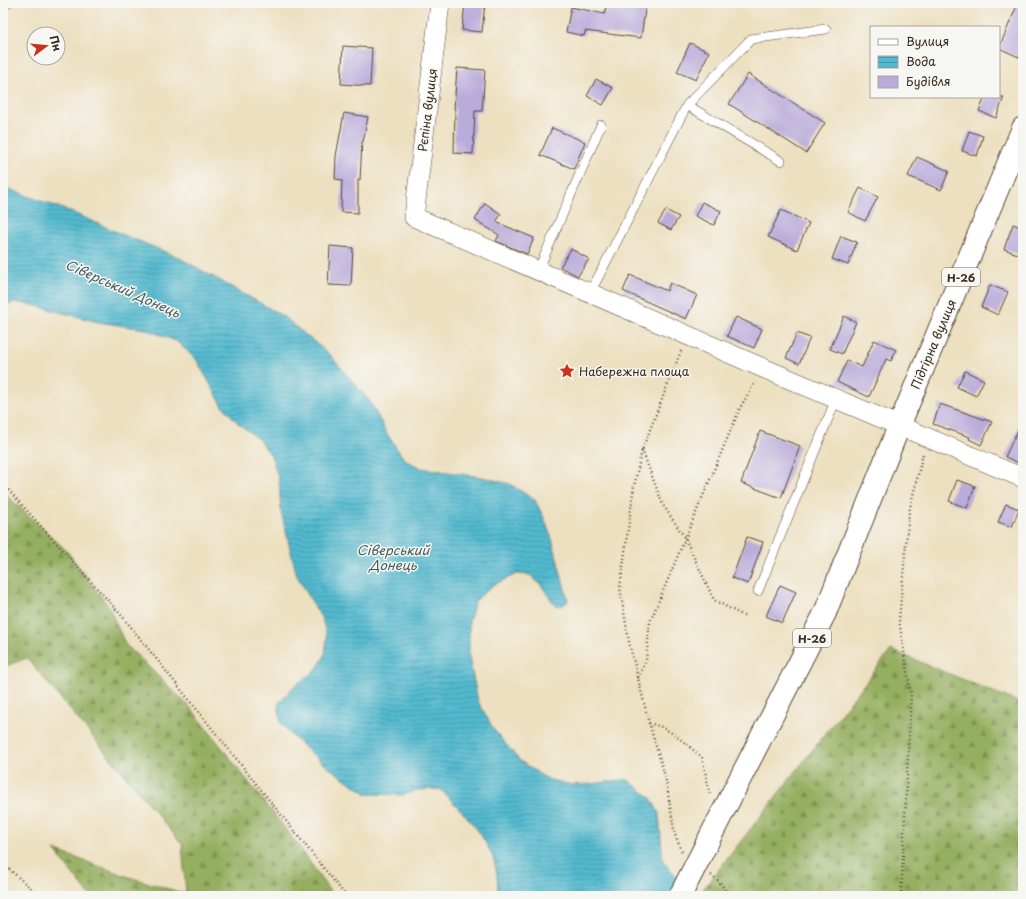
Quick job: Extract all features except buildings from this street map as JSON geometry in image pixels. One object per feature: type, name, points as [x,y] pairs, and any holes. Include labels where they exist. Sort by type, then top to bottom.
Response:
[{"type":"main road","name":"Підгірна вулиця","points":[[899,426],[1023,128]]},
{"type":"main road","name":"Н-26","points":[[680,896],[825,613],[899,426]]},
{"type":"street","name":"Рєпіна вулиця","points":[[440,3],[414,217],[538,271]]},
{"type":"street","points":[[538,271],[1023,478]]},
{"type":"lane","points":[[590,293],[687,106],[751,39],[826,29]]},
{"type":"lane","points":[[687,106],[781,161]]},
{"type":"lane","points":[[538,271],[601,125]]},
{"type":"lane","points":[[758,591],[836,399]]},
{"type":"path","points":[[675,835],[665,776],[648,723],[629,642],[620,588],[634,486],[642,450],[688,335]]},
{"type":"path","points":[[638,678],[646,660],[650,622],[740,408],[763,368]]},
{"type":"path","points":[[901,896],[910,695],[899,620],[909,512],[927,438]]},
{"type":"path","points":[[642,450],[663,505],[686,538],[714,600],[744,616]]},
{"type":"path","points":[[3,484],[122,616],[346,896]]},
{"type":"path","points":[[648,723],[662,727],[675,735],[702,757],[712,804],[721,816]]},
{"type":"path","points":[[3,864],[40,896]]},
{"type":"path","points":[[718,881],[729,896]]},
{"type":"green space","points":[[3,3],[15,3],[3,15]]},
{"type":"green space","points":[[3,492],[66,550],[109,607],[125,644],[190,707],[299,846],[333,896],[90,896],[54,850],[129,877],[186,894],[182,844],[27,658],[3,667]]},
{"type":"green space","points":[[891,650],[1023,704],[1023,896],[698,896]]},
{"type":"water","name":"Сіверський Донець","points":[[3,187],[69,211],[178,257],[283,316],[330,355],[371,403],[387,434],[404,459],[421,468],[482,477],[510,484],[535,500],[553,542],[568,601],[562,606],[555,605],[541,585],[530,575],[517,574],[493,585],[475,601],[469,622],[469,657],[478,701],[494,730],[520,761],[547,779],[572,785],[593,784],[627,779],[651,798],[659,813],[663,861],[694,896],[498,896],[496,867],[485,842],[468,818],[440,789],[417,790],[402,795],[367,794],[329,768],[294,738],[281,723],[278,704],[293,687],[316,670],[325,655],[327,637],[322,619],[297,576],[281,512],[279,480],[271,455],[258,439],[238,423],[222,405],[196,359],[176,341],[145,329],[98,322],[33,305],[14,302],[3,308]]},
{"type":"place","name":"Набережна площа","points":[[567,371]]}]
